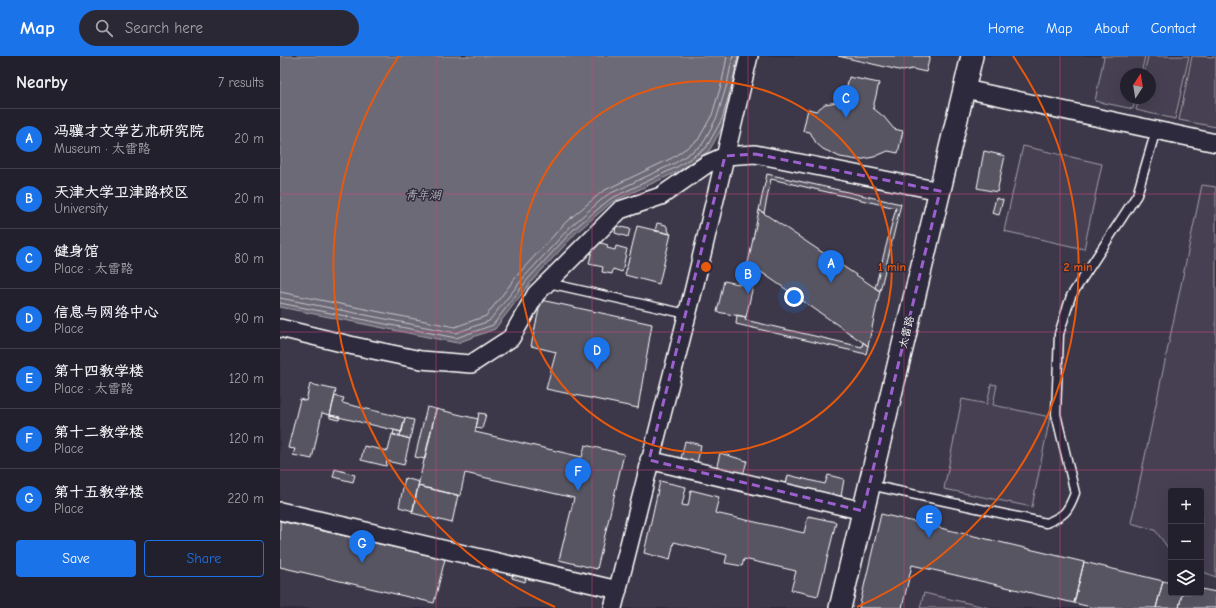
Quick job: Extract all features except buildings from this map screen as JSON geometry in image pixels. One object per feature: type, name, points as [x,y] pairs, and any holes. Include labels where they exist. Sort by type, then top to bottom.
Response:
[{"type":"street","points":[[613,608],[687,314],[749,56]]},
{"type":"street","name":"太雷路","points":[[840,608],[972,56]]},
{"type":"street","points":[[964,89],[1216,142]]},
{"type":"street","points":[[280,328],[421,360],[471,364],[511,338],[536,294],[620,210],[661,196],[707,164],[725,156],[755,154],[940,191]]},
{"type":"street","points":[[650,460],[863,511]]},
{"type":"street","points":[[280,510],[618,590]]},
{"type":"lane","points":[[870,485],[1046,523],[1062,516],[1070,505],[1075,493],[1056,414],[1059,334],[1071,296],[1137,196],[1156,130]]},
{"type":"lane","points":[[548,283],[687,314]]},
{"type":"highlighted area","points":[[755,154],[940,191],[863,511],[649,460],[725,156]]},
{"type":"shaded area","points":[[280,56],[1216,56],[1216,608],[280,608]]},
{"type":"shaded area","points":[[1101,56],[1145,56],[1142,68],[1120,68],[1120,104],[1134,104],[1133,109],[1095,101],[1104,57]]},
{"type":"shaded area","points":[[1148,56],[1189,56],[1175,119],[1136,110],[1138,104],[1156,104],[1156,68],[1145,68]]},
{"type":"shaded area","points":[[1192,56],[1216,57],[1216,127],[1179,120]]},
{"type":"shaded area","points":[[1023,146],[1102,164],[1084,249],[1004,231]]},
{"type":"shaded area","points":[[1202,185],[1216,187],[1216,577],[1204,572],[1204,488],[1168,488],[1168,548],[1155,530],[1131,523]]},
{"type":"shaded area","points":[[991,384],[997,385],[993,405],[1050,417],[1032,507],[944,489],[962,399],[987,404]]},
{"type":"shaded area","points":[[924,593],[989,608],[920,608]]},
{"type":"water","name":"青年湖","points":[[280,56],[742,56],[726,121],[709,151],[679,171],[612,202],[577,232],[531,282],[495,329],[457,343],[280,307]]},
{"type":"place","name":"健身馆","points":[[846,118]]},
{"type":"place","name":"冯骥才文学艺术研究院","points":[[831,283]]},
{"type":"place","name":"天津大学卫津路校区","points":[[748,294]]},
{"type":"place","name":"信息与网络中心","points":[[597,370]]},
{"type":"place","name":"第十二教学楼","points":[[578,491]]},
{"type":"place","name":"第十四教学楼","points":[[929,538]]},
{"type":"place","name":"第十五教学楼","points":[[362,563]]}]
